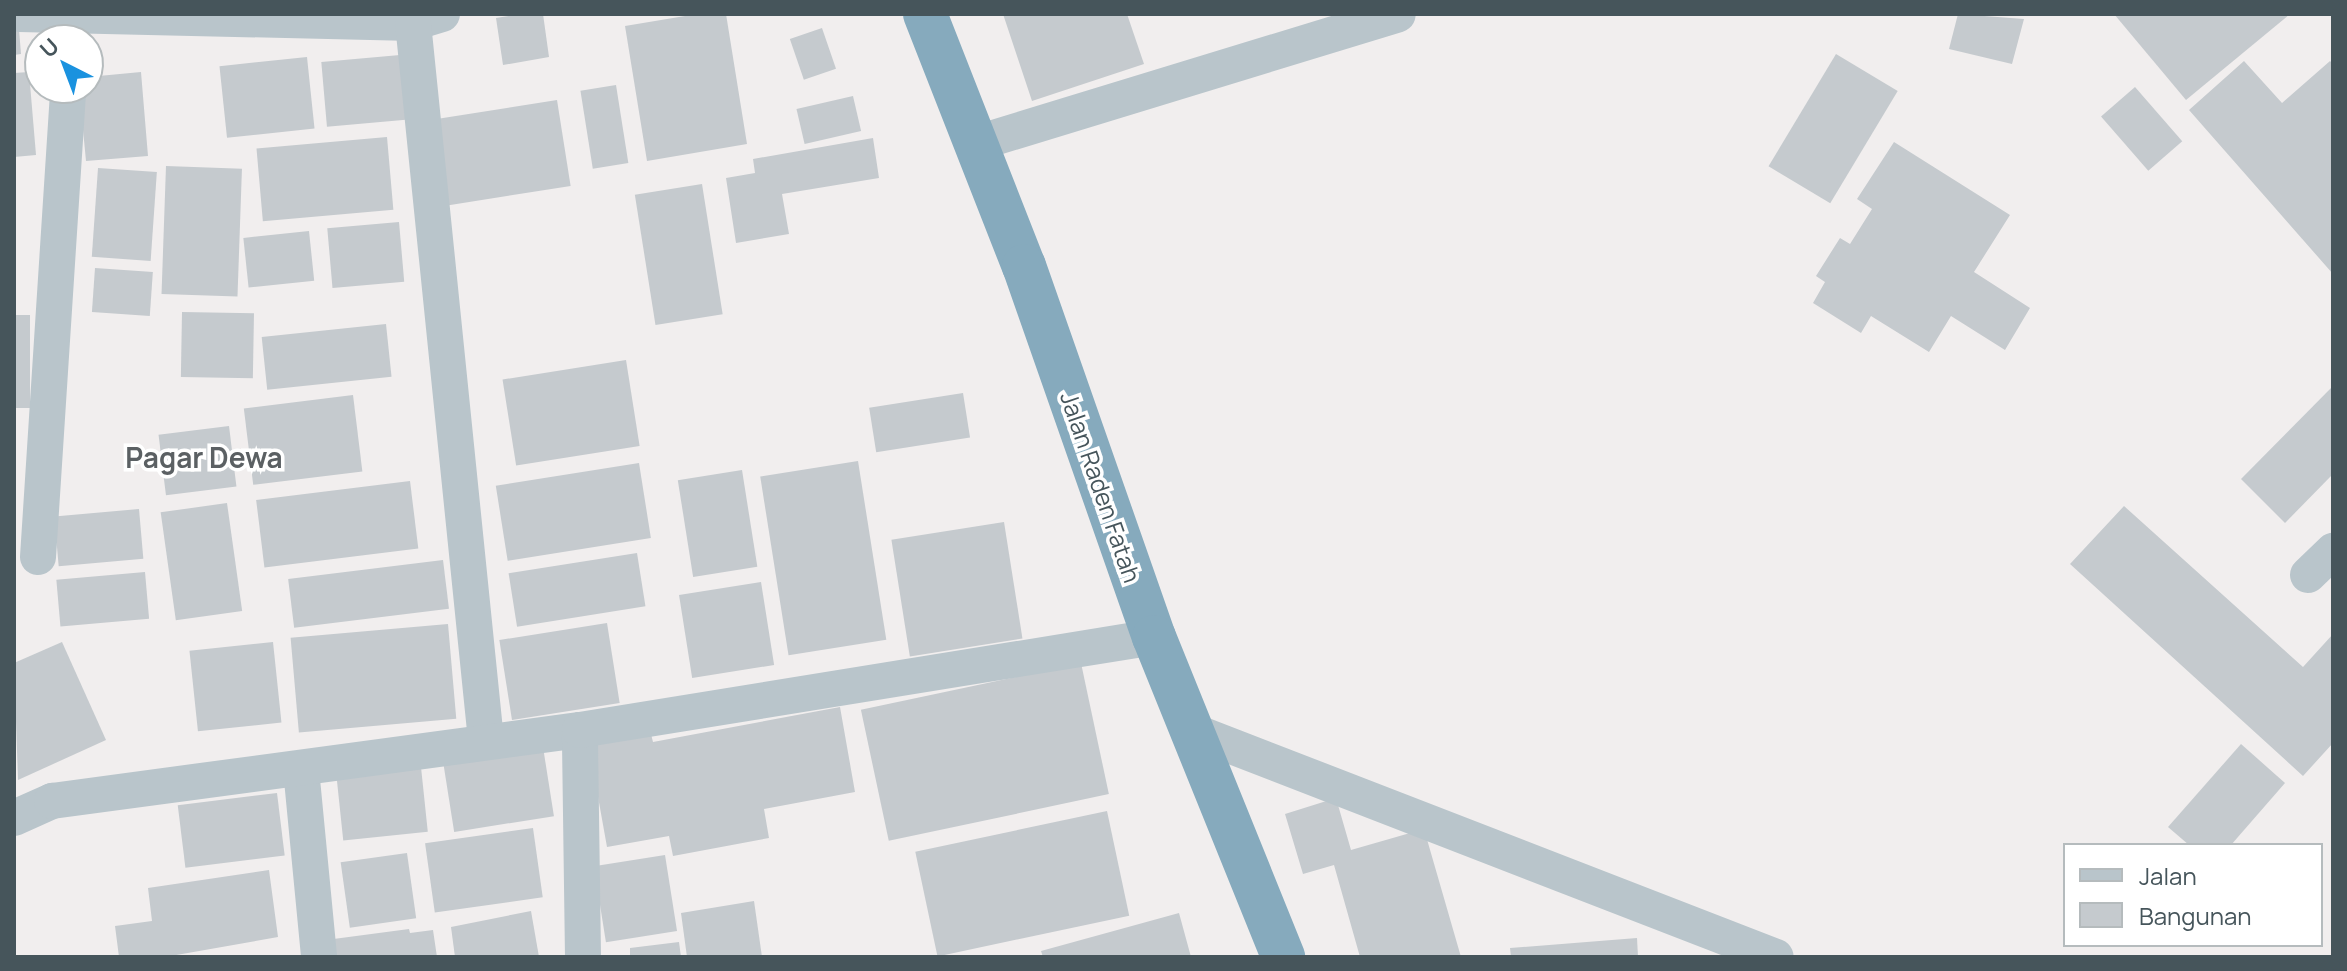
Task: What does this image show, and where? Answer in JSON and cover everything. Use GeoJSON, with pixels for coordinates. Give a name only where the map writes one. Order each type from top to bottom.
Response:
{"type":"FeatureCollection","features":[{"type":"Feature","properties":{"kind":"highway","name":"Jalan Raden Fatah"},"geometry":{"type":"LineString","coordinates":[[925,14],[1024,266],[1154,637],[1283,957]]}},
{"type":"Feature","properties":{"kind":"street"},"geometry":{"type":"LineString","coordinates":[[19,14],[427,18],[486,741]]}},
{"type":"Feature","properties":{"kind":"street"},"geometry":{"type":"LineString","coordinates":[[974,144],[1398,14]]}},
{"type":"Feature","properties":{"kind":"street"},"geometry":{"type":"LineString","coordinates":[[38,557],[67,104]]}},
{"type":"Feature","properties":{"kind":"street"},"geometry":{"type":"LineString","coordinates":[[14,818],[52,801],[580,730],[1154,637]]}},
{"type":"Feature","properties":{"kind":"street"},"geometry":{"type":"LineString","coordinates":[[580,730],[583,957]]}},
{"type":"Feature","properties":{"kind":"street"},"geometry":{"type":"LineString","coordinates":[[1190,730],[1776,957]]}},
{"type":"Feature","properties":{"kind":"street"},"geometry":{"type":"LineString","coordinates":[[301,769],[319,957]]}},
{"type":"Feature","properties":{"kind":"building"},"geometry":{"type":"Polygon","coordinates":[[[543,14],[549,57],[503,65],[496,18],[543,14]]]}},
{"type":"Feature","properties":{"kind":"building"},"geometry":{"type":"Polygon","coordinates":[[[697,14],[726,14],[747,144],[647,161],[625,26],[697,14]]]}},
{"type":"Feature","properties":{"kind":"building"},"geometry":{"type":"Polygon","coordinates":[[[1003,14],[1127,14],[1144,64],[1032,101],[1003,14]]]}},
{"type":"Feature","properties":{"kind":"building"},"geometry":{"type":"Polygon","coordinates":[[[1958,14],[2024,19],[2012,64],[1949,49],[1958,14]]]}},
{"type":"Feature","properties":{"kind":"building"},"geometry":{"type":"Polygon","coordinates":[[[2114,14],[2290,14],[2186,100],[2114,14]]]}},
{"type":"Feature","properties":{"kind":"building"},"geometry":{"type":"Polygon","coordinates":[[[18,17],[21,54],[14,55],[14,18],[18,17]]]}},
{"type":"Feature","properties":{"kind":"building"},"geometry":{"type":"Polygon","coordinates":[[[822,28],[836,69],[804,80],[790,39],[822,28]]]}},
{"type":"Feature","properties":{"kind":"building"},"geometry":{"type":"Polygon","coordinates":[[[1836,54],[1898,91],[1830,203],[1769,166],[1836,54]]]}},
{"type":"Feature","properties":{"kind":"building"},"geometry":{"type":"Polygon","coordinates":[[[400,55],[406,120],[327,127],[321,62],[400,55]]]}},
{"type":"Feature","properties":{"kind":"building"},"geometry":{"type":"Polygon","coordinates":[[[307,57],[315,129],[227,138],[219,66],[307,57]]]}},
{"type":"Feature","properties":{"kind":"building"},"geometry":{"type":"Polygon","coordinates":[[[2244,61],[2282,103],[2330,61],[2333,64],[2333,274],[2189,110],[2244,61]]]}},
{"type":"Feature","properties":{"kind":"building"},"geometry":{"type":"Polygon","coordinates":[[[24,72],[24,104],[32,104],[36,155],[14,157],[14,73],[24,72]]]}},
{"type":"Feature","properties":{"kind":"building"},"geometry":{"type":"Polygon","coordinates":[[[141,72],[148,156],[86,161],[81,104],[104,104],[104,75],[141,72]]]}},
{"type":"Feature","properties":{"kind":"building"},"geometry":{"type":"Polygon","coordinates":[[[616,85],[628,163],[593,169],[580,91],[616,85]]]}},
{"type":"Feature","properties":{"kind":"building"},"geometry":{"type":"Polygon","coordinates":[[[2135,87],[2182,141],[2148,171],[2101,117],[2135,87]]]}},
{"type":"Feature","properties":{"kind":"building"},"geometry":{"type":"Polygon","coordinates":[[[853,96],[861,131],[805,144],[796,109],[853,96]]]}},
{"type":"Feature","properties":{"kind":"building"},"geometry":{"type":"Polygon","coordinates":[[[557,100],[571,186],[447,205],[434,120],[557,100]]]}},
{"type":"Feature","properties":{"kind":"building"},"geometry":{"type":"Polygon","coordinates":[[[387,137],[393,210],[263,221],[256,148],[387,137]]]}},
{"type":"Feature","properties":{"kind":"building"},"geometry":{"type":"Polygon","coordinates":[[[873,138],[879,178],[782,194],[789,234],[736,243],[726,178],[755,173],[753,159],[873,138]]]}},
{"type":"Feature","properties":{"kind":"building"},"geometry":{"type":"Polygon","coordinates":[[[1894,142],[2010,215],[1974,272],[2030,308],[2005,350],[1951,316],[1929,352],[1871,316],[1861,333],[1813,303],[1825,282],[1816,276],[1840,238],[1850,244],[1872,209],[1857,199],[1894,142]]]}},
{"type":"Feature","properties":{"kind":"building"},"geometry":{"type":"Polygon","coordinates":[[[166,166],[242,169],[237,297],[162,294],[166,166]]]}},
{"type":"Feature","properties":{"kind":"building"},"geometry":{"type":"Polygon","coordinates":[[[98,168],[157,172],[151,261],[92,257],[98,168]]]}},
{"type":"Feature","properties":{"kind":"building"},"geometry":{"type":"Polygon","coordinates":[[[702,184],[723,314],[655,325],[635,195],[702,184]]]}},
{"type":"Feature","properties":{"kind":"building"},"geometry":{"type":"Polygon","coordinates":[[[399,222],[404,282],[333,288],[327,228],[399,222]]]}},
{"type":"Feature","properties":{"kind":"building"},"geometry":{"type":"Polygon","coordinates":[[[309,231],[314,281],[249,288],[243,238],[309,231]]]}},
{"type":"Feature","properties":{"kind":"building"},"geometry":{"type":"Polygon","coordinates":[[[95,268],[153,272],[150,316],[92,312],[95,268]]]}},
{"type":"Feature","properties":{"kind":"building"},"geometry":{"type":"Polygon","coordinates":[[[182,312],[254,313],[253,378],[181,377],[182,312]]]}},
{"type":"Feature","properties":{"kind":"building"},"geometry":{"type":"Polygon","coordinates":[[[14,315],[30,315],[30,408],[14,408],[14,315]]]}},
{"type":"Feature","properties":{"kind":"building"},"geometry":{"type":"Polygon","coordinates":[[[386,324],[392,377],[267,390],[262,337],[386,324]]]}},
{"type":"Feature","properties":{"kind":"building"},"geometry":{"type":"Polygon","coordinates":[[[626,360],[640,446],[516,465],[503,380],[626,360]]]}},
{"type":"Feature","properties":{"kind":"building"},"geometry":{"type":"Polygon","coordinates":[[[2333,386],[2333,474],[2285,523],[2241,479],[2333,386]]]}},
{"type":"Feature","properties":{"kind":"building"},"geometry":{"type":"Polygon","coordinates":[[[963,393],[970,437],[876,452],[869,408],[963,393]]]}},
{"type":"Feature","properties":{"kind":"building"},"geometry":{"type":"Polygon","coordinates":[[[353,395],[362,471],[253,485],[244,408],[353,395]]]}},
{"type":"Feature","properties":{"kind":"building"},"geometry":{"type":"Polygon","coordinates":[[[229,426],[236,487],[166,495],[159,435],[229,426]]]}},
{"type":"Feature","properties":{"kind":"building"},"geometry":{"type":"Polygon","coordinates":[[[858,461],[886,640],[789,655],[760,476],[858,461]]]}},
{"type":"Feature","properties":{"kind":"building"},"geometry":{"type":"Polygon","coordinates":[[[639,463],[651,538],[508,561],[496,486],[639,463]]]}},
{"type":"Feature","properties":{"kind":"building"},"geometry":{"type":"Polygon","coordinates":[[[742,470],[757,567],[693,577],[678,480],[742,470]]]}},
{"type":"Feature","properties":{"kind":"building"},"geometry":{"type":"Polygon","coordinates":[[[410,481],[418,548],[264,567],[256,500],[410,481]]]}},
{"type":"Feature","properties":{"kind":"building"},"geometry":{"type":"Polygon","coordinates":[[[227,503],[242,611],[176,620],[161,512],[227,503]]]}},
{"type":"Feature","properties":{"kind":"building"},"geometry":{"type":"Polygon","coordinates":[[[2124,506],[2303,667],[2333,634],[2333,743],[2303,776],[2070,564],[2124,506]]]}},
{"type":"Feature","properties":{"kind":"building"},"geometry":{"type":"Polygon","coordinates":[[[139,509],[143,559],[59,566],[54,516],[139,509]]]}},
{"type":"Feature","properties":{"kind":"building"},"geometry":{"type":"Polygon","coordinates":[[[1004,522],[1022,639],[910,656],[891,540],[1004,522]]]}},
{"type":"Feature","properties":{"kind":"building"},"geometry":{"type":"Polygon","coordinates":[[[637,553],[645,606],[517,627],[509,573],[637,553]]]}},
{"type":"Feature","properties":{"kind":"building"},"geometry":{"type":"Polygon","coordinates":[[[443,560],[449,609],[294,628],[288,579],[443,560]]]}},
{"type":"Feature","properties":{"kind":"building"},"geometry":{"type":"Polygon","coordinates":[[[145,572],[149,619],[60,627],[56,580],[145,572]]]}},
{"type":"Feature","properties":{"kind":"building"},"geometry":{"type":"Polygon","coordinates":[[[761,582],[774,665],[692,678],[679,595],[761,582]]]}},
{"type":"Feature","properties":{"kind":"building"},"geometry":{"type":"Polygon","coordinates":[[[607,623],[620,703],[512,720],[499,640],[607,623]]]}},
{"type":"Feature","properties":{"kind":"building"},"geometry":{"type":"Polygon","coordinates":[[[448,624],[456,719],[299,732],[291,638],[448,624]]]}},
{"type":"Feature","properties":{"kind":"building"},"geometry":{"type":"Polygon","coordinates":[[[62,642],[106,740],[18,780],[14,663],[62,642]]]}},
{"type":"Feature","properties":{"kind":"building"},"geometry":{"type":"Polygon","coordinates":[[[273,642],[281,723],[198,731],[189,651],[273,642]]]}},
{"type":"Feature","properties":{"kind":"building"},"geometry":{"type":"Polygon","coordinates":[[[1081,663],[1109,794],[889,841],[861,710],[1081,663]]]}},
{"type":"Feature","properties":{"kind":"building"},"geometry":{"type":"Polygon","coordinates":[[[840,707],[855,792],[764,809],[769,838],[673,856],[669,836],[607,847],[588,741],[650,730],[653,742],[840,707]]]}},
{"type":"Feature","properties":{"kind":"building"},"geometry":{"type":"Polygon","coordinates":[[[2241,744],[2285,783],[2233,843],[2187,843],[2168,827],[2241,744]]]}},
{"type":"Feature","properties":{"kind":"building"},"geometry":{"type":"Polygon","coordinates":[[[543,747],[554,816],[454,832],[443,763],[543,747]]]}},
{"type":"Feature","properties":{"kind":"building"},"geometry":{"type":"Polygon","coordinates":[[[421,767],[428,832],[343,841],[336,776],[421,767]]]}},
{"type":"Feature","properties":{"kind":"building"},"geometry":{"type":"Polygon","coordinates":[[[277,793],[285,856],[185,868],[178,805],[277,793]]]}},
{"type":"Feature","properties":{"kind":"building"},"geometry":{"type":"Polygon","coordinates":[[[1336,798],[1351,850],[1424,829],[1461,957],[1360,957],[1334,865],[1303,874],[1285,814],[1336,798]]]}},
{"type":"Feature","properties":{"kind":"building"},"geometry":{"type":"Polygon","coordinates":[[[1107,811],[1129,916],[938,956],[915,852],[1107,811]]]}},
{"type":"Feature","properties":{"kind":"building"},"geometry":{"type":"Polygon","coordinates":[[[533,828],[543,897],[435,912],[425,843],[533,828]]]}},
{"type":"Feature","properties":{"kind":"building"},"geometry":{"type":"Polygon","coordinates":[[[407,853],[416,918],[350,928],[341,862],[407,853]]]}},
{"type":"Feature","properties":{"kind":"building"},"geometry":{"type":"Polygon","coordinates":[[[665,855],[677,931],[606,942],[594,866],[665,855]]]}},
{"type":"Feature","properties":{"kind":"building"},"geometry":{"type":"Polygon","coordinates":[[[269,870],[278,937],[165,957],[119,957],[115,926],[152,921],[148,888],[269,870]]]}},
{"type":"Feature","properties":{"kind":"building"},"geometry":{"type":"Polygon","coordinates":[[[754,901],[762,957],[687,957],[681,913],[754,901]]]}},
{"type":"Feature","properties":{"kind":"building"},"geometry":{"type":"Polygon","coordinates":[[[531,911],[539,957],[455,957],[451,927],[531,911]]]}},
{"type":"Feature","properties":{"kind":"building"},"geometry":{"type":"Polygon","coordinates":[[[1179,913],[1191,957],[1043,957],[1041,951],[1179,913]]]}},
{"type":"Feature","properties":{"kind":"building"},"geometry":{"type":"Polygon","coordinates":[[[409,929],[410,933],[433,930],[437,957],[328,957],[326,940],[409,929]]]}},
{"type":"Feature","properties":{"kind":"building"},"geometry":{"type":"Polygon","coordinates":[[[1637,938],[1638,957],[1511,957],[1510,948],[1637,938]]]}},
{"type":"Feature","properties":{"kind":"building"},"geometry":{"type":"Polygon","coordinates":[[[679,942],[681,957],[630,957],[630,948],[679,942]]]}},
{"type":"Feature","properties":{"kind":"district","name":"Pagar Dewa"},"geometry":{"type":"Point","coordinates":[204,457]}}]}
